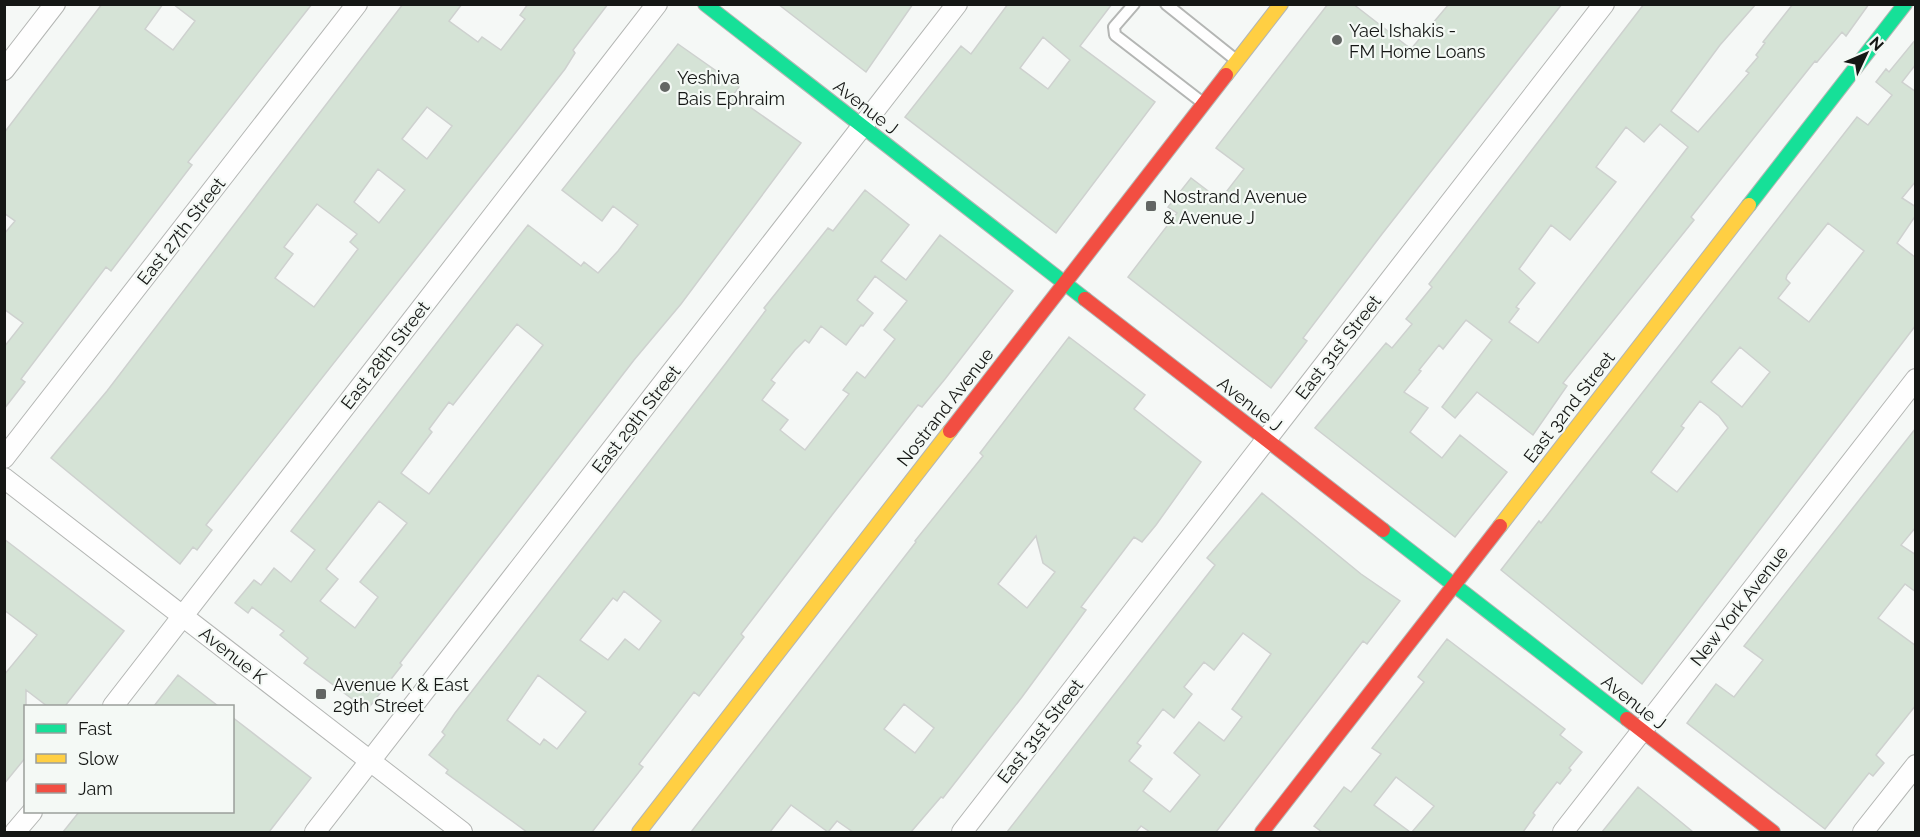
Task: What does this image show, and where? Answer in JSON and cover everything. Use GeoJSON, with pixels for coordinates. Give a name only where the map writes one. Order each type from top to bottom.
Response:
{"type":"FeatureCollection","features":[{"type":"Feature","properties":{"kind":"street"},"geometry":{"type":"LineString","coordinates":[[4,70],[55,4]]}},
{"type":"Feature","properties":{"kind":"street","name":"East 27th Street"},"geometry":{"type":"LineString","coordinates":[[4,458],[357,4]]}},
{"type":"Feature","properties":{"kind":"street","name":"East 28th Street"},"geometry":{"type":"LineString","coordinates":[[114,705],[657,4]]}},
{"type":"Feature","properties":{"kind":"street","name":"Avenue J"},"geometry":{"type":"LineString","coordinates":[[705,4],[1773,832]]}},
{"type":"Feature","properties":{"kind":"street","name":"East 29th Street"},"geometry":{"type":"LineString","coordinates":[[315,832],[957,4]]}},
{"type":"Feature","properties":{"kind":"street","name":"Nostrand Avenue"},"geometry":{"type":"LineString","coordinates":[[639,832],[1281,4]]}},
{"type":"Feature","properties":{"kind":"street","name":"East 31st Street"},"geometry":{"type":"LineString","coordinates":[[962,832],[1604,4]]}},
{"type":"Feature","properties":{"kind":"street","name":"East 32nd Street"},"geometry":{"type":"LineString","coordinates":[[1262,832],[1905,4]]}},
{"type":"Feature","properties":{"kind":"street","name":"New York Avenue"},"geometry":{"type":"LineString","coordinates":[[1563,832],[1916,379]]}},
{"type":"Feature","properties":{"kind":"street","name":"Avenue K"},"geometry":{"type":"LineString","coordinates":[[4,478],[462,832]]}},
{"type":"Feature","properties":{"kind":"street"},"geometry":{"type":"LineString","coordinates":[[1863,832],[1916,765]]}},
{"type":"Feature","properties":{"kind":"street"},"geometry":{"type":"LineString","coordinates":[[15,832],[31,813]]}},
{"type":"Feature","properties":{"kind":"lane"},"geometry":{"type":"LineString","coordinates":[[1134,4],[1114,27],[1115,35],[1203,104]]}},
{"type":"Feature","properties":{"kind":"lane"},"geometry":{"type":"LineString","coordinates":[[1166,4],[1237,61]]}},
{"type":"Feature","properties":{"kind":"building"},"geometry":{"type":"Polygon","coordinates":[[[102,4],[163,4],[145,29],[173,50],[195,21],[173,4],[312,4],[188,162],[192,165],[111,271],[106,267],[21,379],[25,382],[4,409],[4,347],[23,323],[4,309],[4,234],[15,221],[4,213],[4,133],[102,4]]]}},
{"type":"Feature","properties":{"kind":"building"},"geometry":{"type":"Polygon","coordinates":[[[403,4],[462,4],[449,21],[478,42],[482,37],[501,50],[525,19],[520,15],[528,4],[608,4],[573,50],[575,53],[565,69],[206,525],[212,530],[197,550],[193,547],[180,564],[51,458],[107,391],[403,4]],[[427,107],[402,139],[427,159],[452,126],[427,107]],[[378,169],[354,202],[379,223],[405,190],[378,169]],[[317,204],[284,247],[293,254],[275,278],[314,307],[358,249],[350,242],[357,234],[317,204]]]}},
{"type":"Feature","properties":{"kind":"building"},"geometry":{"type":"Polygon","coordinates":[[[778,4],[913,4],[866,72],[778,4]]]}},
{"type":"Feature","properties":{"kind":"building"},"geometry":{"type":"Polygon","coordinates":[[[1008,4],[1112,4],[1080,46],[1155,102],[1056,233],[905,117],[961,46],[971,54],[1008,4]],[[1043,37],[1020,68],[1048,89],[1070,60],[1043,37]]]}},
{"type":"Feature","properties":{"kind":"building"},"geometry":{"type":"Polygon","coordinates":[[[1328,4],[1353,4],[1411,49],[1449,4],[1562,4],[1303,338],[1307,341],[1271,388],[1128,277],[1177,213],[1168,207],[1191,178],[1220,200],[1244,169],[1216,148],[1328,4]]]}},
{"type":"Feature","properties":{"kind":"building"},"geometry":{"type":"Polygon","coordinates":[[[1644,4],[1756,4],[1720,45],[1671,111],[1698,132],[1749,73],[1746,71],[1758,57],[1756,55],[1765,43],[1763,42],[1793,4],[1869,4],[1846,36],[1842,32],[1817,62],[1815,61],[1691,217],[1694,220],[1563,383],[1567,386],[1533,435],[1477,392],[1455,418],[1442,407],[1492,340],[1466,320],[1443,349],[1439,345],[1419,370],[1421,371],[1404,392],[1428,408],[1410,432],[1442,458],[1460,435],[1507,472],[1455,537],[1315,428],[1386,343],[1392,348],[1412,324],[1406,319],[1432,287],[1429,284],[1644,4]],[[1660,124],[1644,142],[1626,127],[1596,167],[1616,182],[1570,240],[1551,225],[1519,269],[1535,283],[1516,307],[1519,309],[1509,322],[1538,343],[1688,147],[1660,124]]]}},
{"type":"Feature","properties":{"kind":"building"},"geometry":{"type":"Polygon","coordinates":[[[1916,39],[1916,64],[1902,82],[1916,92],[1916,181],[1902,198],[1916,207],[1916,215],[1897,243],[1916,258],[1916,325],[1642,684],[1501,570],[1539,521],[1541,523],[1857,117],[1868,125],[1892,95],[1876,82],[1886,69],[1889,72],[1916,39]],[[1828,223],[1787,275],[1786,279],[1790,283],[1778,298],[1809,322],[1864,251],[1828,223]],[[1740,347],[1711,382],[1742,407],[1770,372],[1740,347]],[[1700,401],[1681,426],[1684,428],[1651,472],[1677,492],[1728,428],[1719,416],[1700,401]]]}},
{"type":"Feature","properties":{"kind":"building"},"geometry":{"type":"Polygon","coordinates":[[[678,44],[739,87],[733,95],[801,143],[681,304],[634,360],[400,663],[402,665],[367,710],[304,663],[308,658],[280,635],[284,631],[252,607],[248,613],[235,603],[254,580],[261,585],[274,568],[291,582],[315,550],[291,531],[528,225],[581,266],[584,262],[598,273],[638,225],[613,206],[602,221],[562,190],[678,44]],[[517,324],[453,405],[449,402],[429,429],[432,432],[401,473],[429,494],[543,345],[517,324]],[[379,501],[326,569],[338,579],[320,601],[355,628],[378,597],[360,582],[407,523],[379,501]]]}},
{"type":"Feature","properties":{"kind":"building"},"geometry":{"type":"Polygon","coordinates":[[[865,190],[909,225],[881,261],[906,280],[940,235],[1013,291],[945,379],[922,407],[918,405],[832,515],[741,634],[744,637],[699,696],[694,692],[639,764],[643,767],[592,832],[527,832],[446,773],[448,770],[429,755],[445,735],[442,732],[455,713],[726,363],[766,310],[764,308],[828,228],[833,231],[865,190]],[[875,276],[857,300],[873,313],[846,345],[821,326],[809,343],[805,340],[795,350],[771,380],[775,383],[762,400],[788,420],[780,430],[805,450],[849,394],[843,390],[857,372],[865,378],[895,339],[884,330],[907,301],[875,276]],[[624,591],[617,601],[613,598],[580,640],[608,660],[625,639],[639,650],[661,621],[624,591]],[[538,675],[507,720],[540,745],[544,739],[557,749],[586,712],[538,675]]]}},
{"type":"Feature","properties":{"kind":"building"},"geometry":{"type":"Polygon","coordinates":[[[1069,337],[1145,395],[1134,409],[1201,462],[1142,542],[1134,537],[1081,607],[1086,610],[1022,697],[943,798],[941,797],[911,832],[853,832],[837,821],[828,832],[791,805],[770,832],[691,832],[983,456],[980,453],[1069,337]],[[1036,536],[998,584],[1027,608],[1055,572],[1043,563],[1036,536]],[[904,704],[884,729],[915,753],[934,728],[904,704]]]}},
{"type":"Feature","properties":{"kind":"building"},"geometry":{"type":"Polygon","coordinates":[[[1916,428],[1916,527],[1901,545],[1916,555],[1916,592],[1905,584],[1878,618],[1916,646],[1916,705],[1876,755],[1884,763],[1873,776],[1869,773],[1825,829],[1687,723],[1716,684],[1734,697],[1763,660],[1744,646],[1916,428]]]}},
{"type":"Feature","properties":{"kind":"building"},"geometry":{"type":"Polygon","coordinates":[[[1262,493],[1361,574],[1400,601],[1367,644],[1363,641],[1216,832],[1150,832],[1141,826],[1136,832],[1007,832],[1215,565],[1207,558],[1262,493]],[[1243,633],[1214,670],[1204,662],[1184,687],[1192,694],[1174,718],[1163,709],[1137,743],[1141,746],[1129,761],[1152,779],[1143,791],[1170,812],[1200,775],[1174,753],[1199,722],[1224,741],[1242,717],[1232,709],[1271,654],[1243,633]]]}},
{"type":"Feature","properties":{"kind":"building"},"geometry":{"type":"Polygon","coordinates":[[[4,539],[124,631],[66,705],[46,705],[26,690],[24,759],[4,784],[4,675],[37,635],[4,610],[4,539]]]}},
{"type":"Feature","properties":{"kind":"building"},"geometry":{"type":"Polygon","coordinates":[[[1447,639],[1565,729],[1560,735],[1582,752],[1569,768],[1571,770],[1560,784],[1557,782],[1533,813],[1535,815],[1523,832],[1412,832],[1434,806],[1396,777],[1374,805],[1410,832],[1322,832],[1314,826],[1344,787],[1351,792],[1381,754],[1372,748],[1424,682],[1418,677],[1447,639]]]}},
{"type":"Feature","properties":{"kind":"building"},"geometry":{"type":"Polygon","coordinates":[[[178,675],[217,705],[155,705],[178,675]]]}},
{"type":"Feature","properties":{"kind":"building"},"geometry":{"type":"Polygon","coordinates":[[[234,719],[311,778],[269,832],[63,832],[78,813],[234,813],[234,719]]]}},
{"type":"Feature","properties":{"kind":"building"},"geometry":{"type":"Polygon","coordinates":[[[1638,787],[1664,808],[1693,832],[1602,832],[1638,787]]]}},
{"type":"Feature","properties":{"kind":"traffic: fast"},"geometry":{"type":"LineString","coordinates":[[705,4],[1085,299]]}},
{"type":"Feature","properties":{"kind":"traffic: fast"},"geometry":{"type":"LineString","coordinates":[[1749,205],[1905,4]]}},
{"type":"Feature","properties":{"kind":"traffic: fast"},"geometry":{"type":"LineString","coordinates":[[1383,530],[1627,719]]}},
{"type":"Feature","properties":{"kind":"traffic: slow"},"geometry":{"type":"LineString","coordinates":[[1226,75],[1281,4]]}},
{"type":"Feature","properties":{"kind":"traffic: slow"},"geometry":{"type":"LineString","coordinates":[[1500,526],[1749,205]]}},
{"type":"Feature","properties":{"kind":"traffic: slow"},"geometry":{"type":"LineString","coordinates":[[639,832],[950,431]]}},
{"type":"Feature","properties":{"kind":"traffic: jam"},"geometry":{"type":"LineString","coordinates":[[950,431],[1226,75]]}},
{"type":"Feature","properties":{"kind":"traffic: jam"},"geometry":{"type":"LineString","coordinates":[[1085,299],[1383,530]]}},
{"type":"Feature","properties":{"kind":"traffic: jam"},"geometry":{"type":"LineString","coordinates":[[1262,832],[1500,526]]}},
{"type":"Feature","properties":{"kind":"traffic: jam"},"geometry":{"type":"LineString","coordinates":[[1627,719],[1773,832]]}},
{"type":"Feature","properties":{"kind":"place","name":"Yael Ishakis - FM Home Loans"},"geometry":{"type":"Point","coordinates":[1337,40]}},
{"type":"Feature","properties":{"kind":"place","name":"Yeshiva Bais Ephraim"},"geometry":{"type":"Point","coordinates":[665,87]}},
{"type":"Feature","properties":{"kind":"place","name":"Nostrand Avenue & Avenue J"},"geometry":{"type":"Point","coordinates":[1151,206]}},
{"type":"Feature","properties":{"kind":"place","name":"Avenue K & East 29th Street"},"geometry":{"type":"Point","coordinates":[321,694]}}]}
